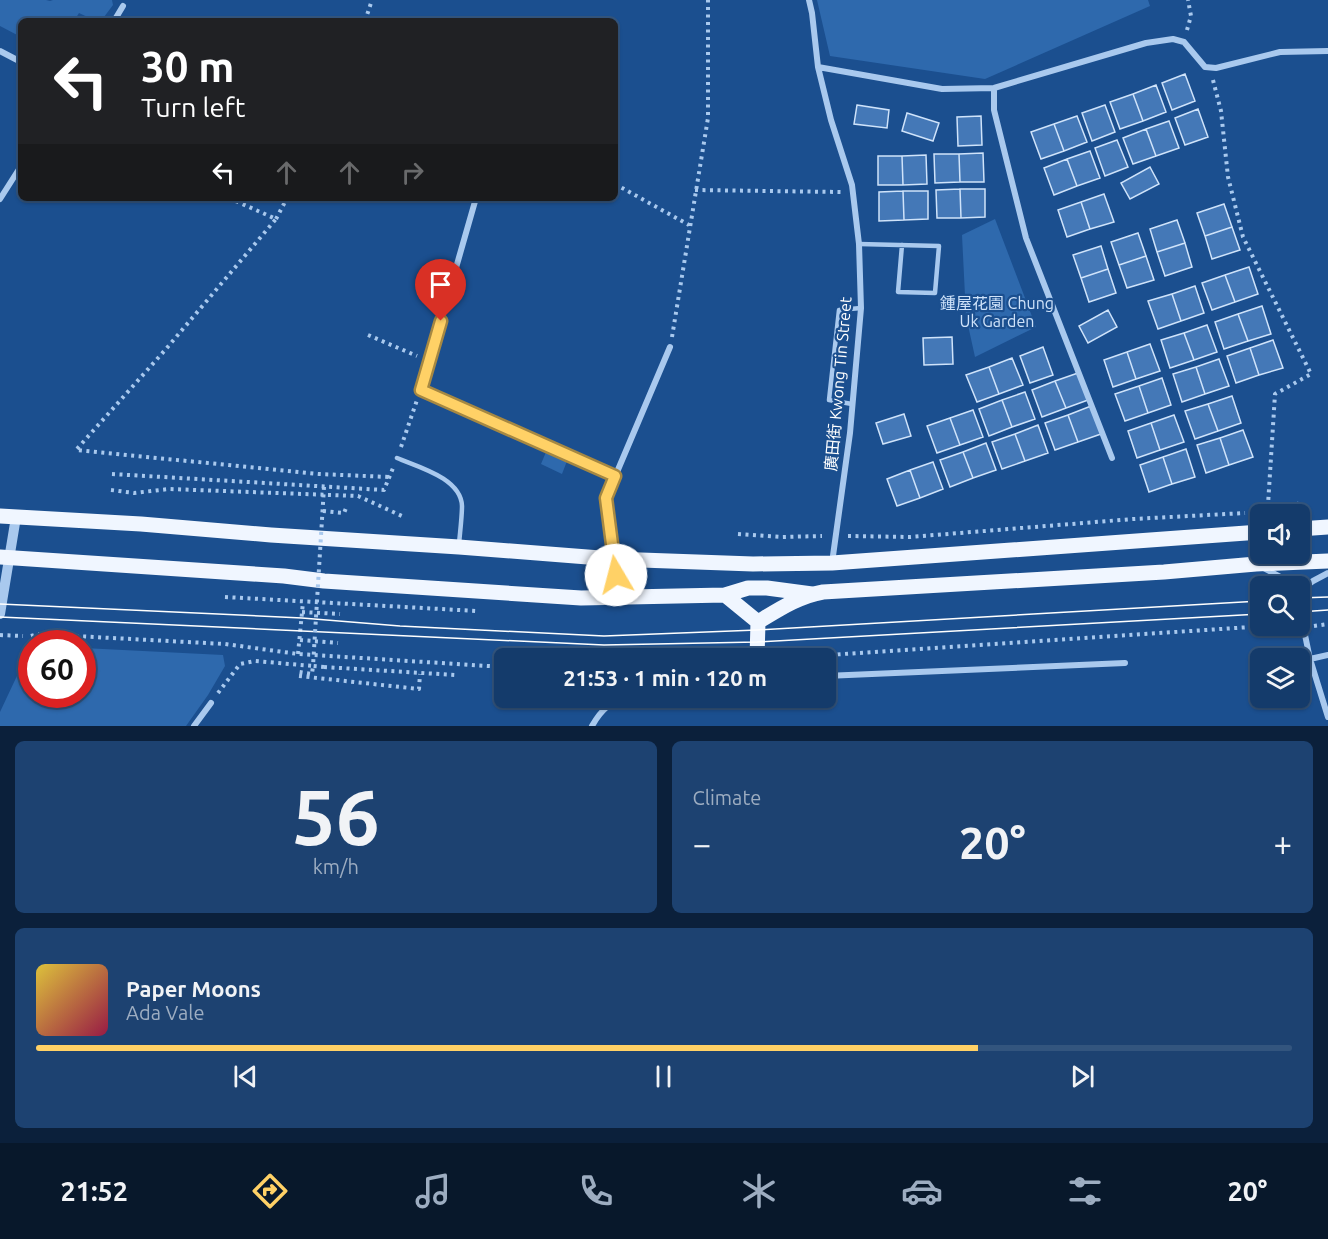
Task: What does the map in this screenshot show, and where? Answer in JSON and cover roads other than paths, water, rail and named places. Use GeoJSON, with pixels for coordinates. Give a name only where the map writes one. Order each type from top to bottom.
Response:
{"type":"FeatureCollection","features":[{"type":"Feature","properties":{"kind":"main road"},"geometry":{"type":"LineString","coordinates":[[8,517],[141,524],[613,559],[753,564],[832,564],[1250,533]]}},
{"type":"Feature","properties":{"kind":"main road"},"geometry":{"type":"LineString","coordinates":[[1310,528],[1328,527]]}},
{"type":"Feature","properties":{"kind":"main road"},"geometry":{"type":"LineString","coordinates":[[4,557],[581,598],[725,595],[748,588],[812,594]]}},
{"type":"Feature","properties":{"kind":"main road"},"geometry":{"type":"LineString","coordinates":[[613,559],[620,596]]}},
{"type":"Feature","properties":{"kind":"main road"},"geometry":{"type":"LineString","coordinates":[[1310,562],[1328,561]]}},
{"type":"Feature","properties":{"kind":"main road"},"geometry":{"type":"LineString","coordinates":[[758,622],[773,612],[812,594],[823,592],[1256,564]]}},
{"type":"Feature","properties":{"kind":"main road"},"geometry":{"type":"LineString","coordinates":[[725,595],[758,622]]}},
{"type":"Feature","properties":{"kind":"main road"},"geometry":{"type":"LineString","coordinates":[[757,648],[758,622]]}},
{"type":"Feature","properties":{"kind":"street","name":"廣田街 Kwong Tin Street"},"geometry":{"type":"LineString","coordinates":[[808,0],[812,13],[818,67],[831,120],[852,184],[859,244],[861,308],[852,404],[832,564]]}},
{"type":"Feature","properties":{"kind":"street"},"geometry":{"type":"LineString","coordinates":[[115,18],[122,3]]}},
{"type":"Feature","properties":{"kind":"street"},"geometry":{"type":"LineString","coordinates":[[818,67],[942,89],[994,88],[1146,43],[1173,39],[1184,42],[1205,67],[1210,68],[1280,52],[1328,51]]}},
{"type":"Feature","properties":{"kind":"street"},"geometry":{"type":"LineString","coordinates":[[0,51],[18,60]]}},
{"type":"Feature","properties":{"kind":"street"},"geometry":{"type":"LineString","coordinates":[[994,88],[994,110],[1026,238],[1112,458]]}},
{"type":"Feature","properties":{"kind":"street"},"geometry":{"type":"LineString","coordinates":[[1,197],[18,171]]}},
{"type":"Feature","properties":{"kind":"street"},"geometry":{"type":"LineString","coordinates":[[475,201],[421,390],[615,476]]}},
{"type":"Feature","properties":{"kind":"street"},"geometry":{"type":"LineString","coordinates":[[613,559],[606,498],[670,347]]}},
{"type":"Feature","properties":{"kind":"street"},"geometry":{"type":"LineString","coordinates":[[0,614],[8,517]]}},
{"type":"Feature","properties":{"kind":"street"},"geometry":{"type":"LineString","coordinates":[[1256,564],[1278,576]]}},
{"type":"Feature","properties":{"kind":"street"},"geometry":{"type":"LineString","coordinates":[[1310,583],[1328,573]]}},
{"type":"Feature","properties":{"kind":"street"},"geometry":{"type":"LineString","coordinates":[[1328,656],[1310,659],[1328,717]]}},
{"type":"Feature","properties":{"kind":"street"},"geometry":{"type":"LineString","coordinates":[[836,676],[1125,663]]}},
{"type":"Feature","properties":{"kind":"street"},"geometry":{"type":"LineString","coordinates":[[194,726],[211,703]]}},
{"type":"Feature","properties":{"kind":"street"},"geometry":{"type":"LineString","coordinates":[[592,726],[600,713],[606,708]]}},
{"type":"Feature","properties":{"kind":"lane"},"geometry":{"type":"LineString","coordinates":[[859,244],[902,245],[939,246],[935,293],[898,292],[902,245]]}},
{"type":"Feature","properties":{"kind":"lane"},"geometry":{"type":"LineString","coordinates":[[852,404],[829,400],[839,310],[861,308]]}},
{"type":"Feature","properties":{"kind":"lane"},"geometry":{"type":"LineString","coordinates":[[397,458],[440,476],[460,495],[462,506],[459,547]]}},
{"type":"Feature","properties":{"kind":"tram line"},"geometry":{"type":"LineString","coordinates":[[1310,598],[1328,597]]}},
{"type":"Feature","properties":{"kind":"tram line"},"geometry":{"type":"LineString","coordinates":[[0,604],[302,618],[400,626],[604,636],[757,630],[1250,602]]}},
{"type":"Feature","properties":{"kind":"tram line"},"geometry":{"type":"LineString","coordinates":[[1310,611],[1328,610]]}},
{"type":"Feature","properties":{"kind":"tram line"},"geometry":{"type":"LineString","coordinates":[[0,617],[604,645],[757,642],[1250,615]]}},
{"type":"Feature","properties":{"kind":"park label","name":"鍾屋花園 Chung Uk Garden"},"geometry":{"type":"Point","coordinates":[997,312]}}]}
